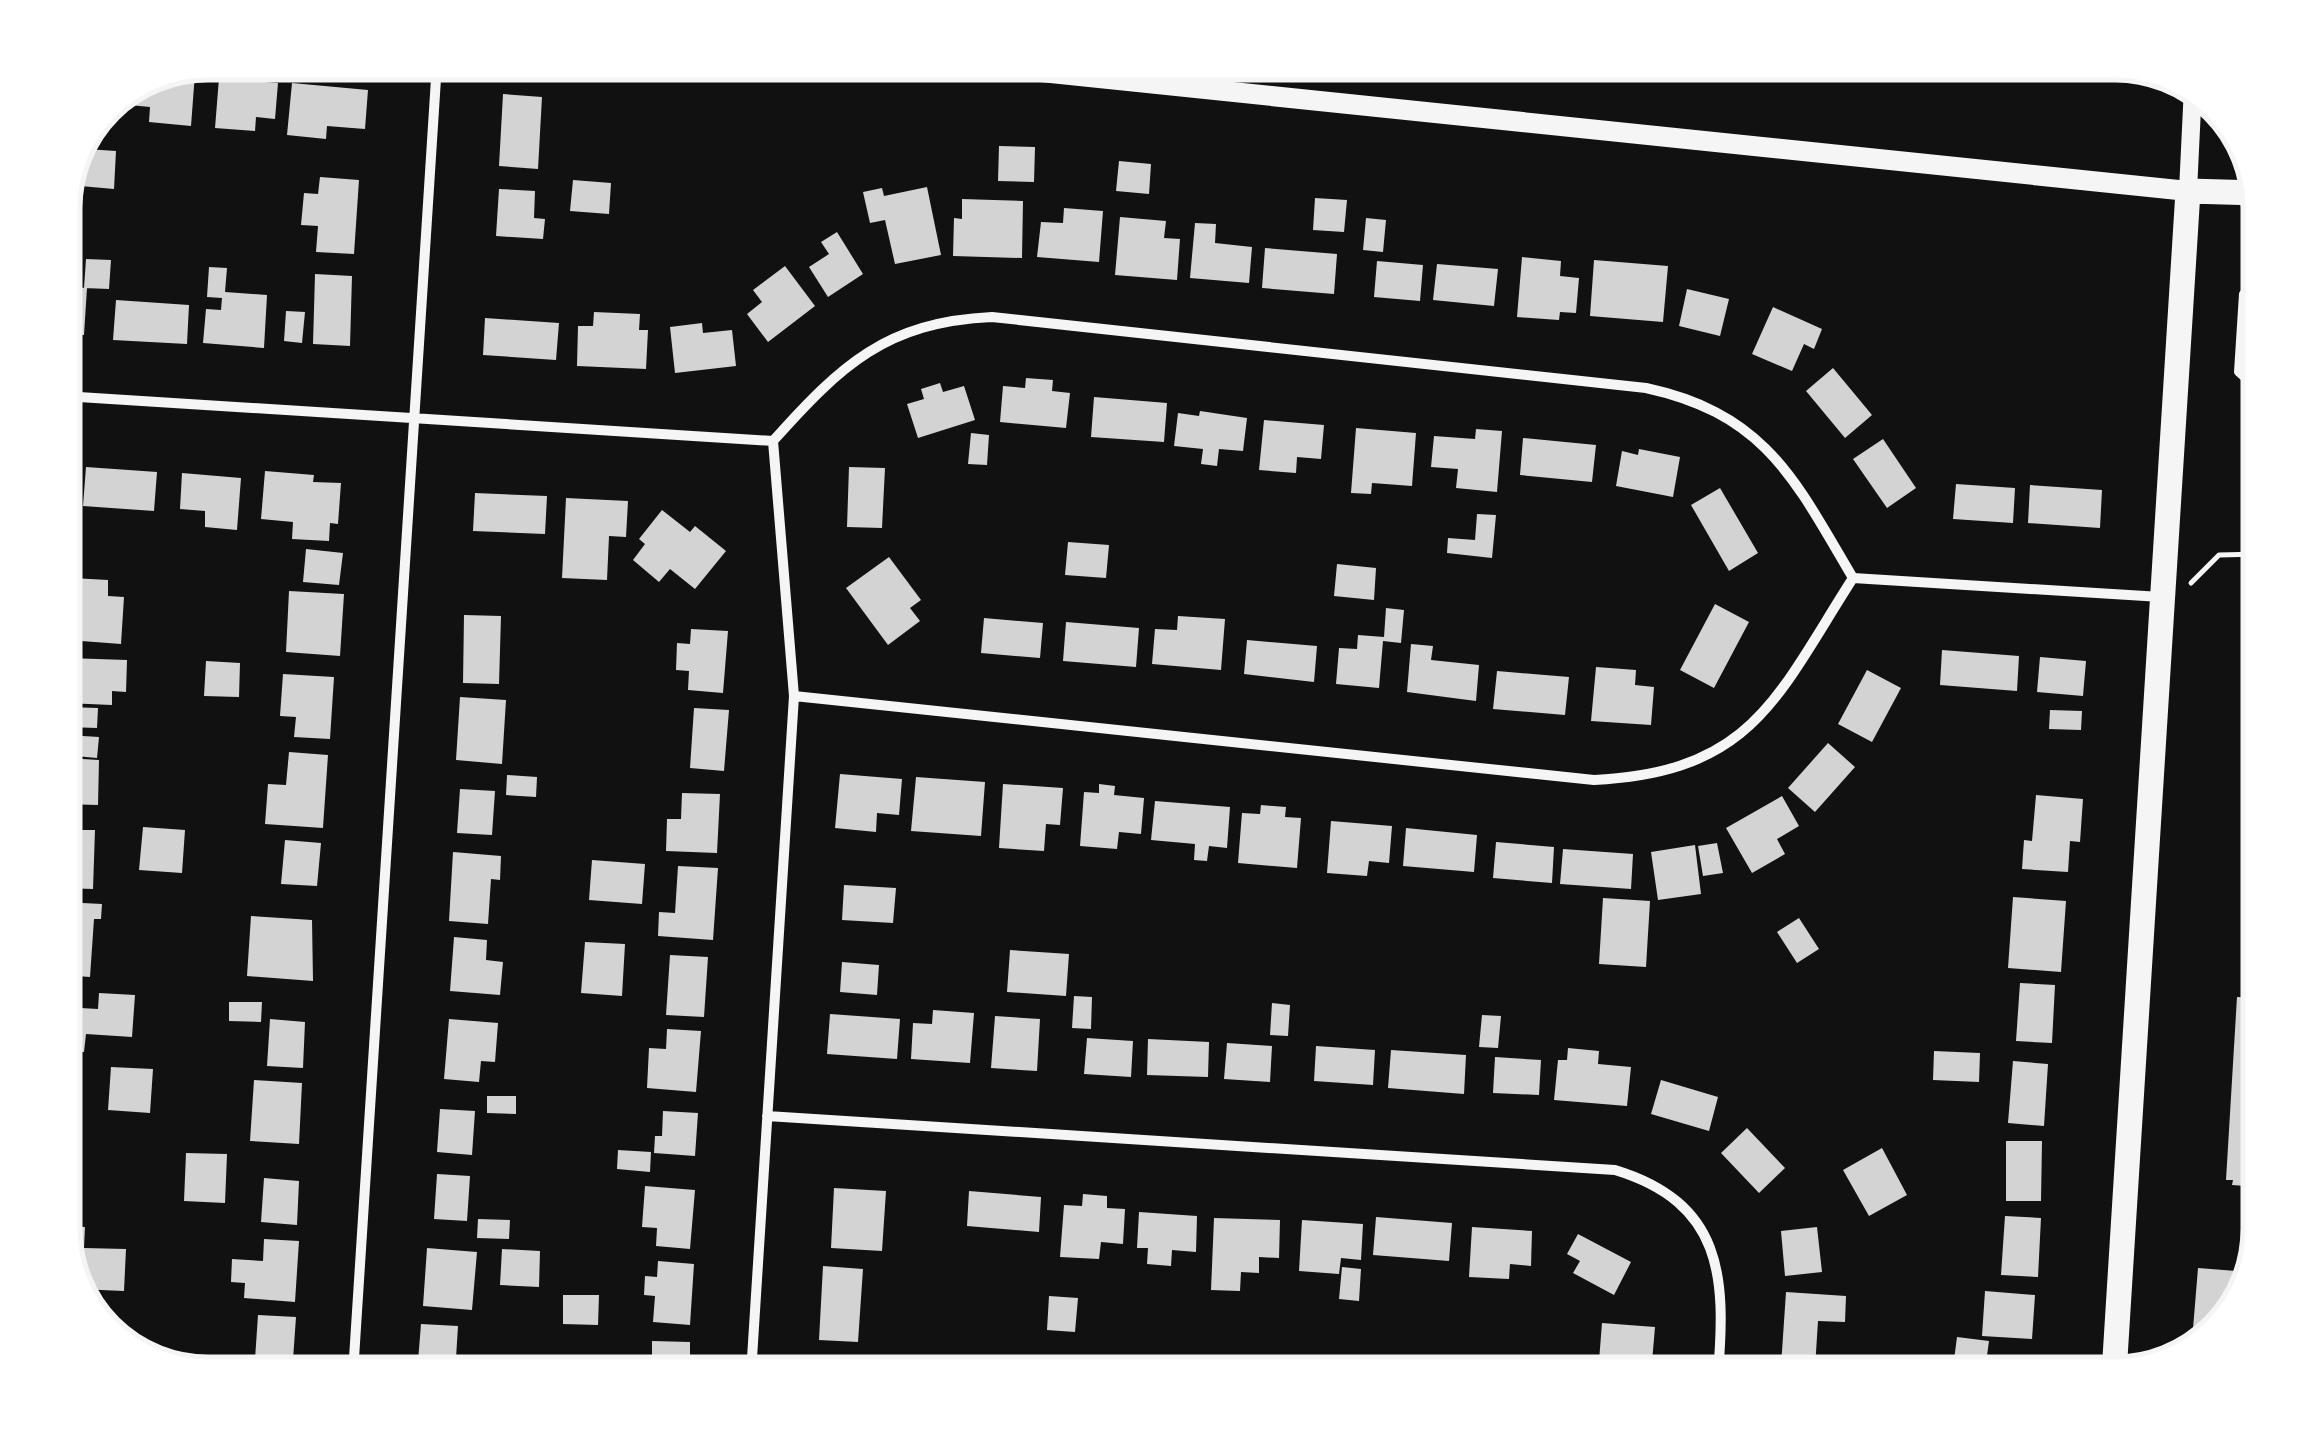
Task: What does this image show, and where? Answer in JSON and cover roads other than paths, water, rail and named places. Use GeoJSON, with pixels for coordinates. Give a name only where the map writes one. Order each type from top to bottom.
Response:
{"type":"FeatureCollection","features":[{"type":"Feature","properties":{"kind":"main road"},"geometry":{"type":"LineString","coordinates":[[1118,80],[2188,191],[2242,193]]}},
{"type":"Feature","properties":{"kind":"main road"},"geometry":{"type":"LineString","coordinates":[[2115,1357],[2188,191]]}},
{"type":"Feature","properties":{"kind":"street"},"geometry":{"type":"LineString","coordinates":[[354,1357],[435,80]]}},
{"type":"Feature","properties":{"kind":"street"},"geometry":{"type":"LineString","coordinates":[[2188,191],[2193,106]]}},
{"type":"Feature","properties":{"kind":"street"},"geometry":{"type":"LineString","coordinates":[[80,397],[773,441],[866,352],[899,333],[942,320],[992,317],[1646,388],[1693,398],[1753,434],[1810,504],[1853,578]]}},
{"type":"Feature","properties":{"kind":"street"},"geometry":{"type":"LineString","coordinates":[[751,1357],[794,696],[773,441]]}},
{"type":"Feature","properties":{"kind":"street"},"geometry":{"type":"LineString","coordinates":[[1853,578],[2162,597]]}},
{"type":"Feature","properties":{"kind":"street"},"geometry":{"type":"LineString","coordinates":[[794,696],[1594,780],[1647,777],[1722,746],[1767,714],[1853,578]]}},
{"type":"Feature","properties":{"kind":"street"},"geometry":{"type":"LineString","coordinates":[[767,1116],[1615,1170],[1646,1180],[1676,1200],[1702,1232],[1717,1262],[1724,1304],[1719,1357]]}},
{"type":"Feature","properties":{"kind":"lane"},"geometry":{"type":"LineString","coordinates":[[1192,88],[1193,80]]}},
{"type":"Feature","properties":{"kind":"lane"},"geometry":{"type":"LineString","coordinates":[[2243,294],[2238,372],[2243,377]]}}]}
